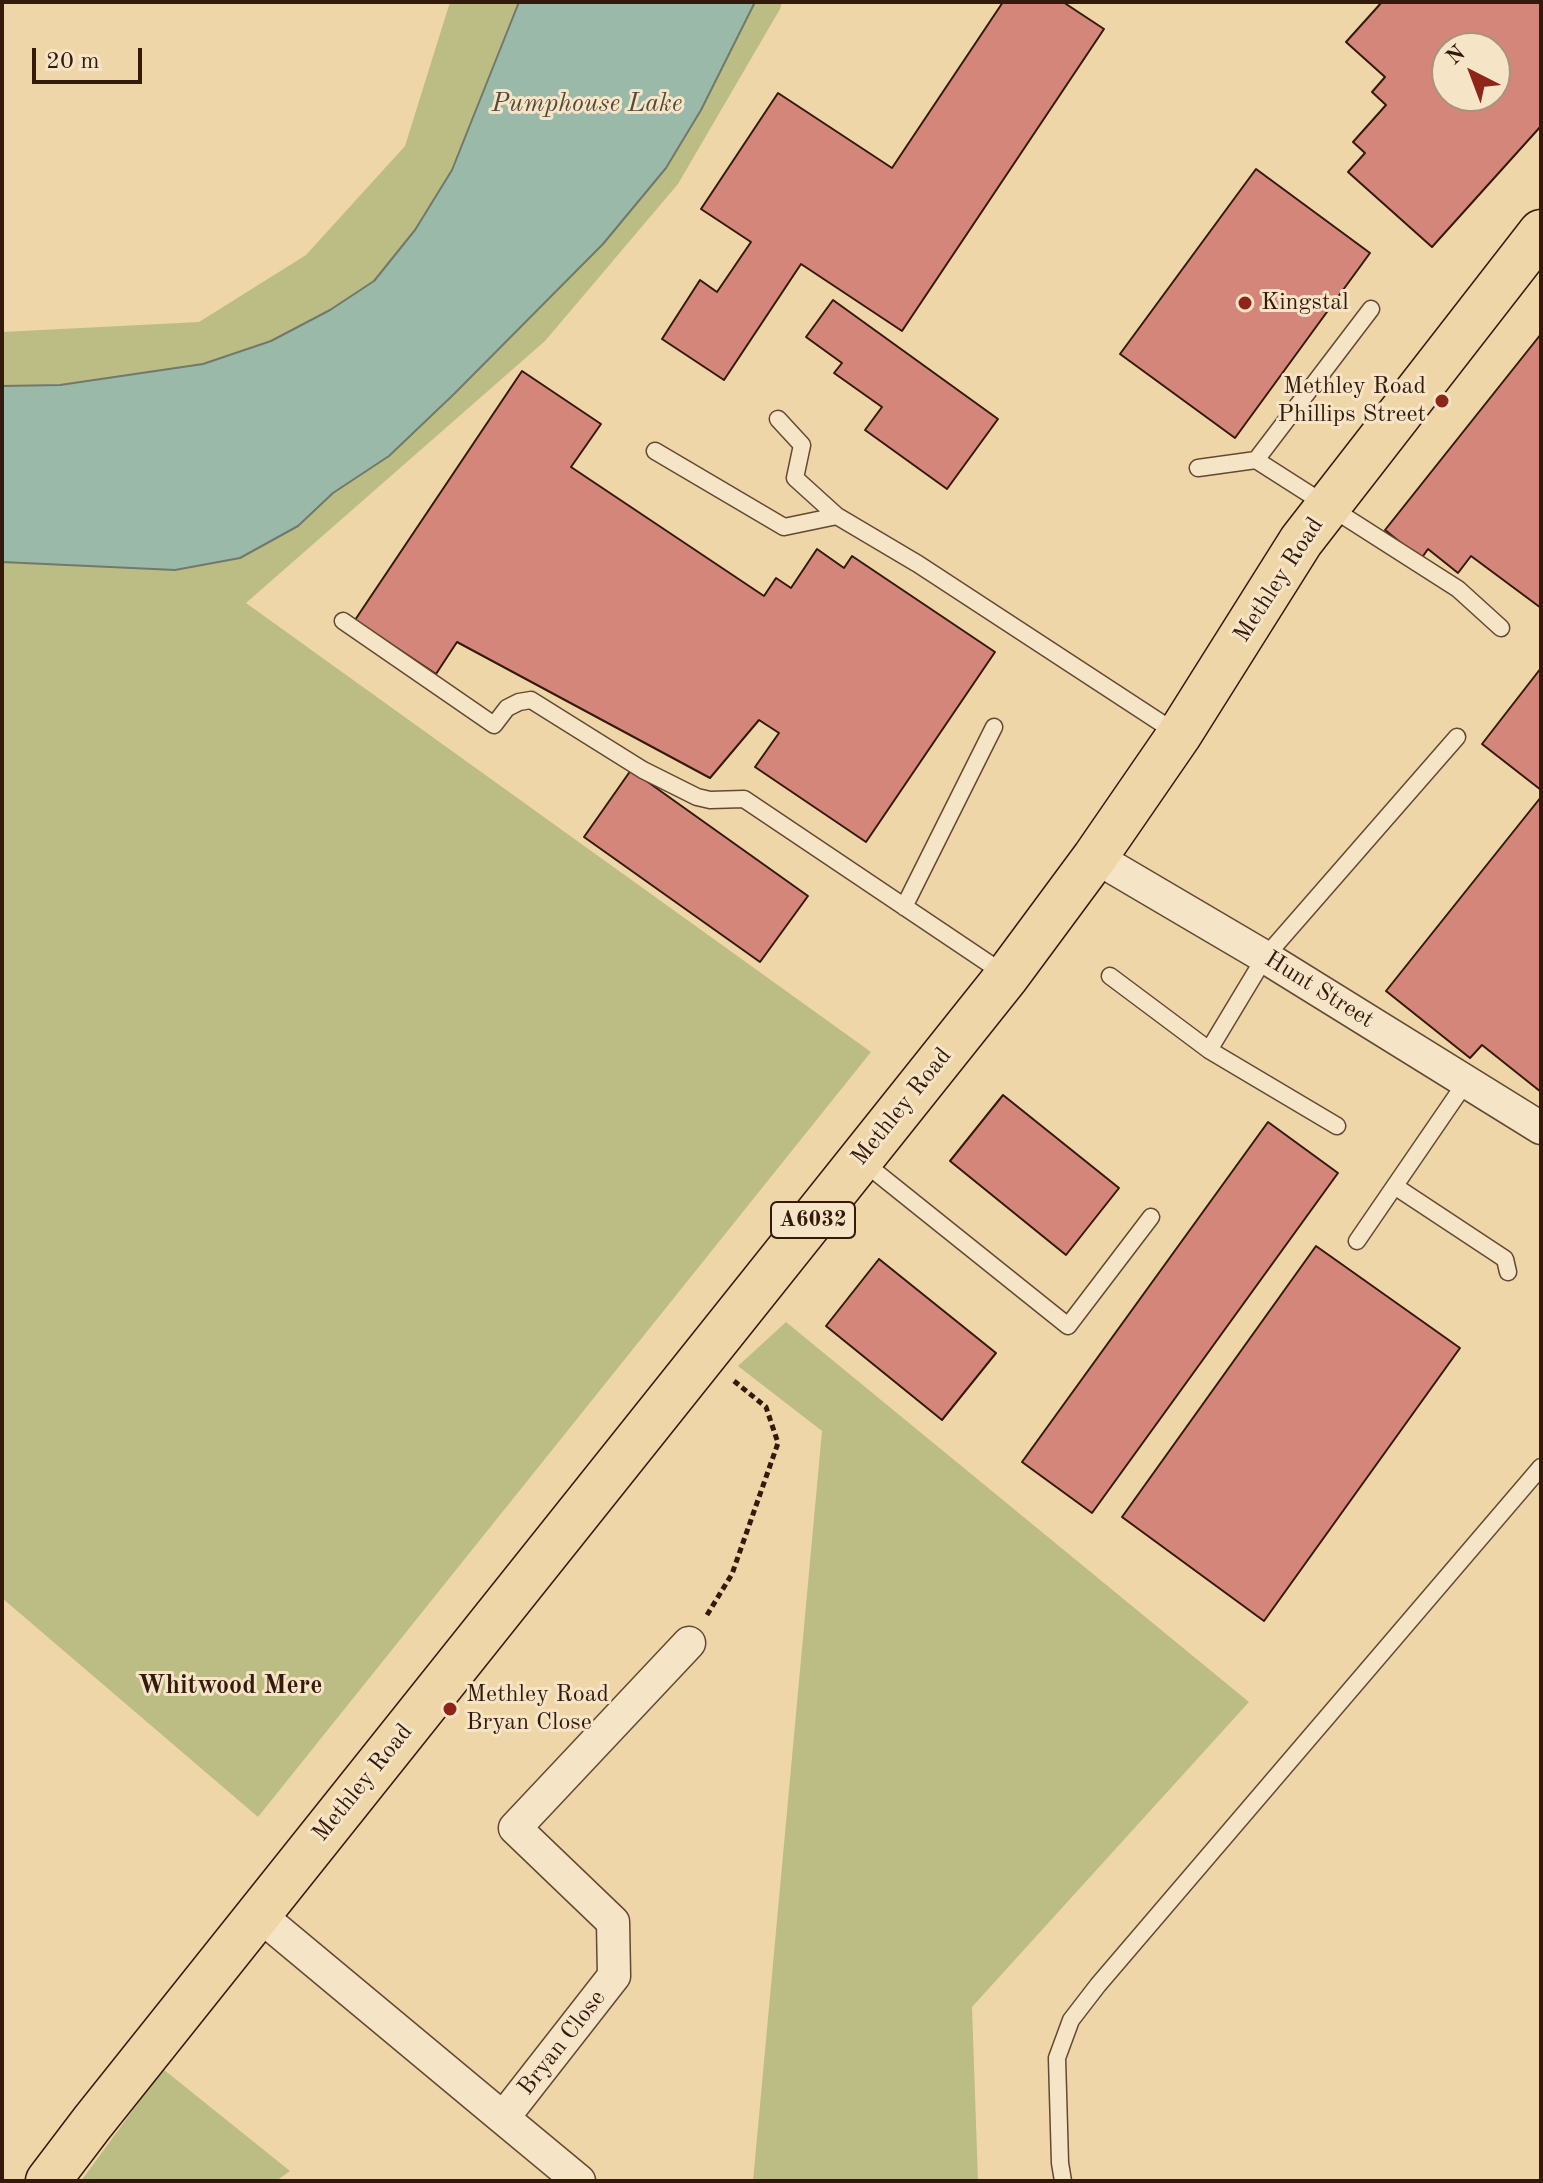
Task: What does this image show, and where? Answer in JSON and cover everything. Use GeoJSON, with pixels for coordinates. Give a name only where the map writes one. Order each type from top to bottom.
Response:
{"type":"FeatureCollection","features":[{"type":"Feature","properties":{"kind":"main road","name":"Methley Road"},"geometry":{"type":"LineString","coordinates":[[48,2181],[1007,976],[1095,857],[1179,735],[1301,541],[1541,232]]}},
{"type":"Feature","properties":{"kind":"street","name":"Hunt Street"},"geometry":{"type":"LineString","coordinates":[[1095,857],[1265,957],[1541,1128]]}},
{"type":"Feature","properties":{"kind":"street","name":"Bryan Close"},"geometry":{"type":"LineString","coordinates":[[503,2118],[614,1976],[613,1922],[515,1828],[689,1643]]}},
{"type":"Feature","properties":{"kind":"street","name":"Bryan Close"},"geometry":{"type":"LineString","coordinates":[[258,1914],[579,2181]]}},
{"type":"Feature","properties":{"kind":"lane"},"geometry":{"type":"LineString","coordinates":[[1256,460],[1371,309]]}},
{"type":"Feature","properties":{"kind":"lane"},"geometry":{"type":"LineString","coordinates":[[778,419],[802,445],[795,478],[837,516],[918,564],[1179,735]]}},
{"type":"Feature","properties":{"kind":"lane"},"geometry":{"type":"LineString","coordinates":[[655,451],[784,527],[837,516]]}},
{"type":"Feature","properties":{"kind":"lane"},"geometry":{"type":"LineString","coordinates":[[1198,468],[1256,460],[1458,589],[1501,628]]}},
{"type":"Feature","properties":{"kind":"lane"},"geometry":{"type":"LineString","coordinates":[[343,621],[494,725],[507,708],[531,700],[643,770],[697,797],[710,800],[744,799],[1007,976]]}},
{"type":"Feature","properties":{"kind":"lane"},"geometry":{"type":"LineString","coordinates":[[904,907],[994,727]]}},
{"type":"Feature","properties":{"kind":"lane"},"geometry":{"type":"LineString","coordinates":[[1209,1050],[1265,957],[1457,737]]}},
{"type":"Feature","properties":{"kind":"lane"},"geometry":{"type":"LineString","coordinates":[[1110,976],[1209,1050],[1337,1126]]}},
{"type":"Feature","properties":{"kind":"lane"},"geometry":{"type":"LineString","coordinates":[[1357,1241],[1466,1082]]}},
{"type":"Feature","properties":{"kind":"lane"},"geometry":{"type":"LineString","coordinates":[[860,1160],[1068,1326],[1151,1217]]}},
{"type":"Feature","properties":{"kind":"lane"},"geometry":{"type":"LineString","coordinates":[[1396,1187],[1505,1259],[1508,1272]]}},
{"type":"Feature","properties":{"kind":"lane"},"geometry":{"type":"LineString","coordinates":[[1063,2181],[1057,2058],[1071,2020],[1541,1467]]}},
{"type":"Feature","properties":{"kind":"path"},"geometry":{"type":"LineString","coordinates":[[689,1643],[732,1574],[778,1443],[766,1407],[704,1356]]}},
{"type":"Feature","properties":{"kind":"green space"},"geometry":{"type":"Polygon","coordinates":[[[450,2],[519,2],[452,170],[415,230],[374,281],[330,310],[271,341],[203,364],[60,385],[2,386],[2,332],[199,322],[306,255],[405,146],[450,2]]]}},
{"type":"Feature","properties":{"kind":"green space"},"geometry":{"type":"Polygon","coordinates":[[[755,2],[782,2],[678,184],[545,341],[246,603],[871,1052],[258,1817],[2,1598],[2,562],[175,570],[298,526],[333,493],[389,456],[603,244],[701,110],[755,2]]]}},
{"type":"Feature","properties":{"kind":"green space"},"geometry":{"type":"Polygon","coordinates":[[[786,1322],[1249,1702],[972,2007],[978,2181],[753,2181],[822,1431],[738,1366],[786,1322]]]}},
{"type":"Feature","properties":{"kind":"green space"},"geometry":{"type":"Polygon","coordinates":[[[163,2069],[290,2171],[276,2181],[81,2181],[163,2069]]]}},
{"type":"Feature","properties":{"kind":"water","name":"Pumphouse Lake"},"geometry":{"type":"Polygon","coordinates":[[[519,2],[755,2],[701,110],[666,168],[603,244],[389,456],[333,493],[298,526],[240,558],[175,570],[2,562],[2,386],[60,385],[203,364],[271,341],[330,310],[374,281],[415,230],[452,170],[519,2]]]}},
{"type":"Feature","properties":{"kind":"building"},"geometry":{"type":"Polygon","coordinates":[[[1003,2],[1063,2],[1104,29],[902,331],[801,264],[724,380],[662,339],[700,280],[717,292],[751,242],[701,209],[778,93],[892,168],[1003,2]]]}},
{"type":"Feature","properties":{"kind":"building"},"geometry":{"type":"Polygon","coordinates":[[[1382,2],[1541,2],[1541,126],[1432,247],[1348,172],[1365,153],[1353,142],[1386,105],[1372,92],[1385,77],[1346,42],[1382,2]]]}},
{"type":"Feature","properties":{"kind":"building","name":"Kingstal"},"geometry":{"type":"Polygon","coordinates":[[[1256,169],[1370,253],[1235,438],[1120,354],[1256,169]]]}},
{"type":"Feature","properties":{"kind":"building"},"geometry":{"type":"Polygon","coordinates":[[[833,300],[998,419],[947,489],[865,430],[882,407],[834,373],[842,363],[806,337],[833,300]]]}},
{"type":"Feature","properties":{"kind":"building"},"geometry":{"type":"Polygon","coordinates":[[[1541,334],[1541,608],[1471,556],[1458,573],[1428,549],[1421,559],[1385,530],[1541,334]]]}},
{"type":"Feature","properties":{"kind":"building"},"geometry":{"type":"Polygon","coordinates":[[[522,371],[601,424],[571,467],[764,596],[776,578],[791,588],[817,549],[844,568],[852,556],[995,652],[866,842],[755,767],[779,733],[759,720],[710,778],[457,642],[436,674],[355,620],[522,371]]]}},
{"type":"Feature","properties":{"kind":"building"},"geometry":{"type":"Polygon","coordinates":[[[1541,668],[1541,790],[1482,744],[1541,668]]]}},
{"type":"Feature","properties":{"kind":"building"},"geometry":{"type":"Polygon","coordinates":[[[631,770],[808,896],[760,962],[584,837],[631,770]]]}},
{"type":"Feature","properties":{"kind":"building"},"geometry":{"type":"Polygon","coordinates":[[[1541,797],[1541,1092],[1482,1045],[1470,1058],[1386,991],[1541,797]]]}},
{"type":"Feature","properties":{"kind":"building"},"geometry":{"type":"Polygon","coordinates":[[[1003,1095],[1119,1188],[1066,1255],[950,1161],[1003,1095]]]}},
{"type":"Feature","properties":{"kind":"building"},"geometry":{"type":"Polygon","coordinates":[[[1268,1122],[1338,1173],[1092,1513],[1022,1462],[1268,1122]]]}},
{"type":"Feature","properties":{"kind":"building"},"geometry":{"type":"Polygon","coordinates":[[[1316,1246],[1460,1348],[1264,1621],[1122,1517],[1316,1246]]]}},
{"type":"Feature","properties":{"kind":"building"},"geometry":{"type":"Polygon","coordinates":[[[879,1259],[996,1353],[942,1420],[826,1326],[879,1259]]]}},
{"type":"Feature","properties":{"kind":"place","name":"Kingstal"},"geometry":{"type":"Point","coordinates":[1245,303]}},
{"type":"Feature","properties":{"kind":"place","name":"Methley Road Phillips Street"},"geometry":{"type":"Point","coordinates":[1442,401]}},
{"type":"Feature","properties":{"kind":"place","name":"Methley Road Bryan Close"},"geometry":{"type":"Point","coordinates":[450,1709]}},
{"type":"Feature","properties":{"kind":"district","name":"Whitwood Mere"},"geometry":{"type":"Point","coordinates":[230,1686]}}]}
